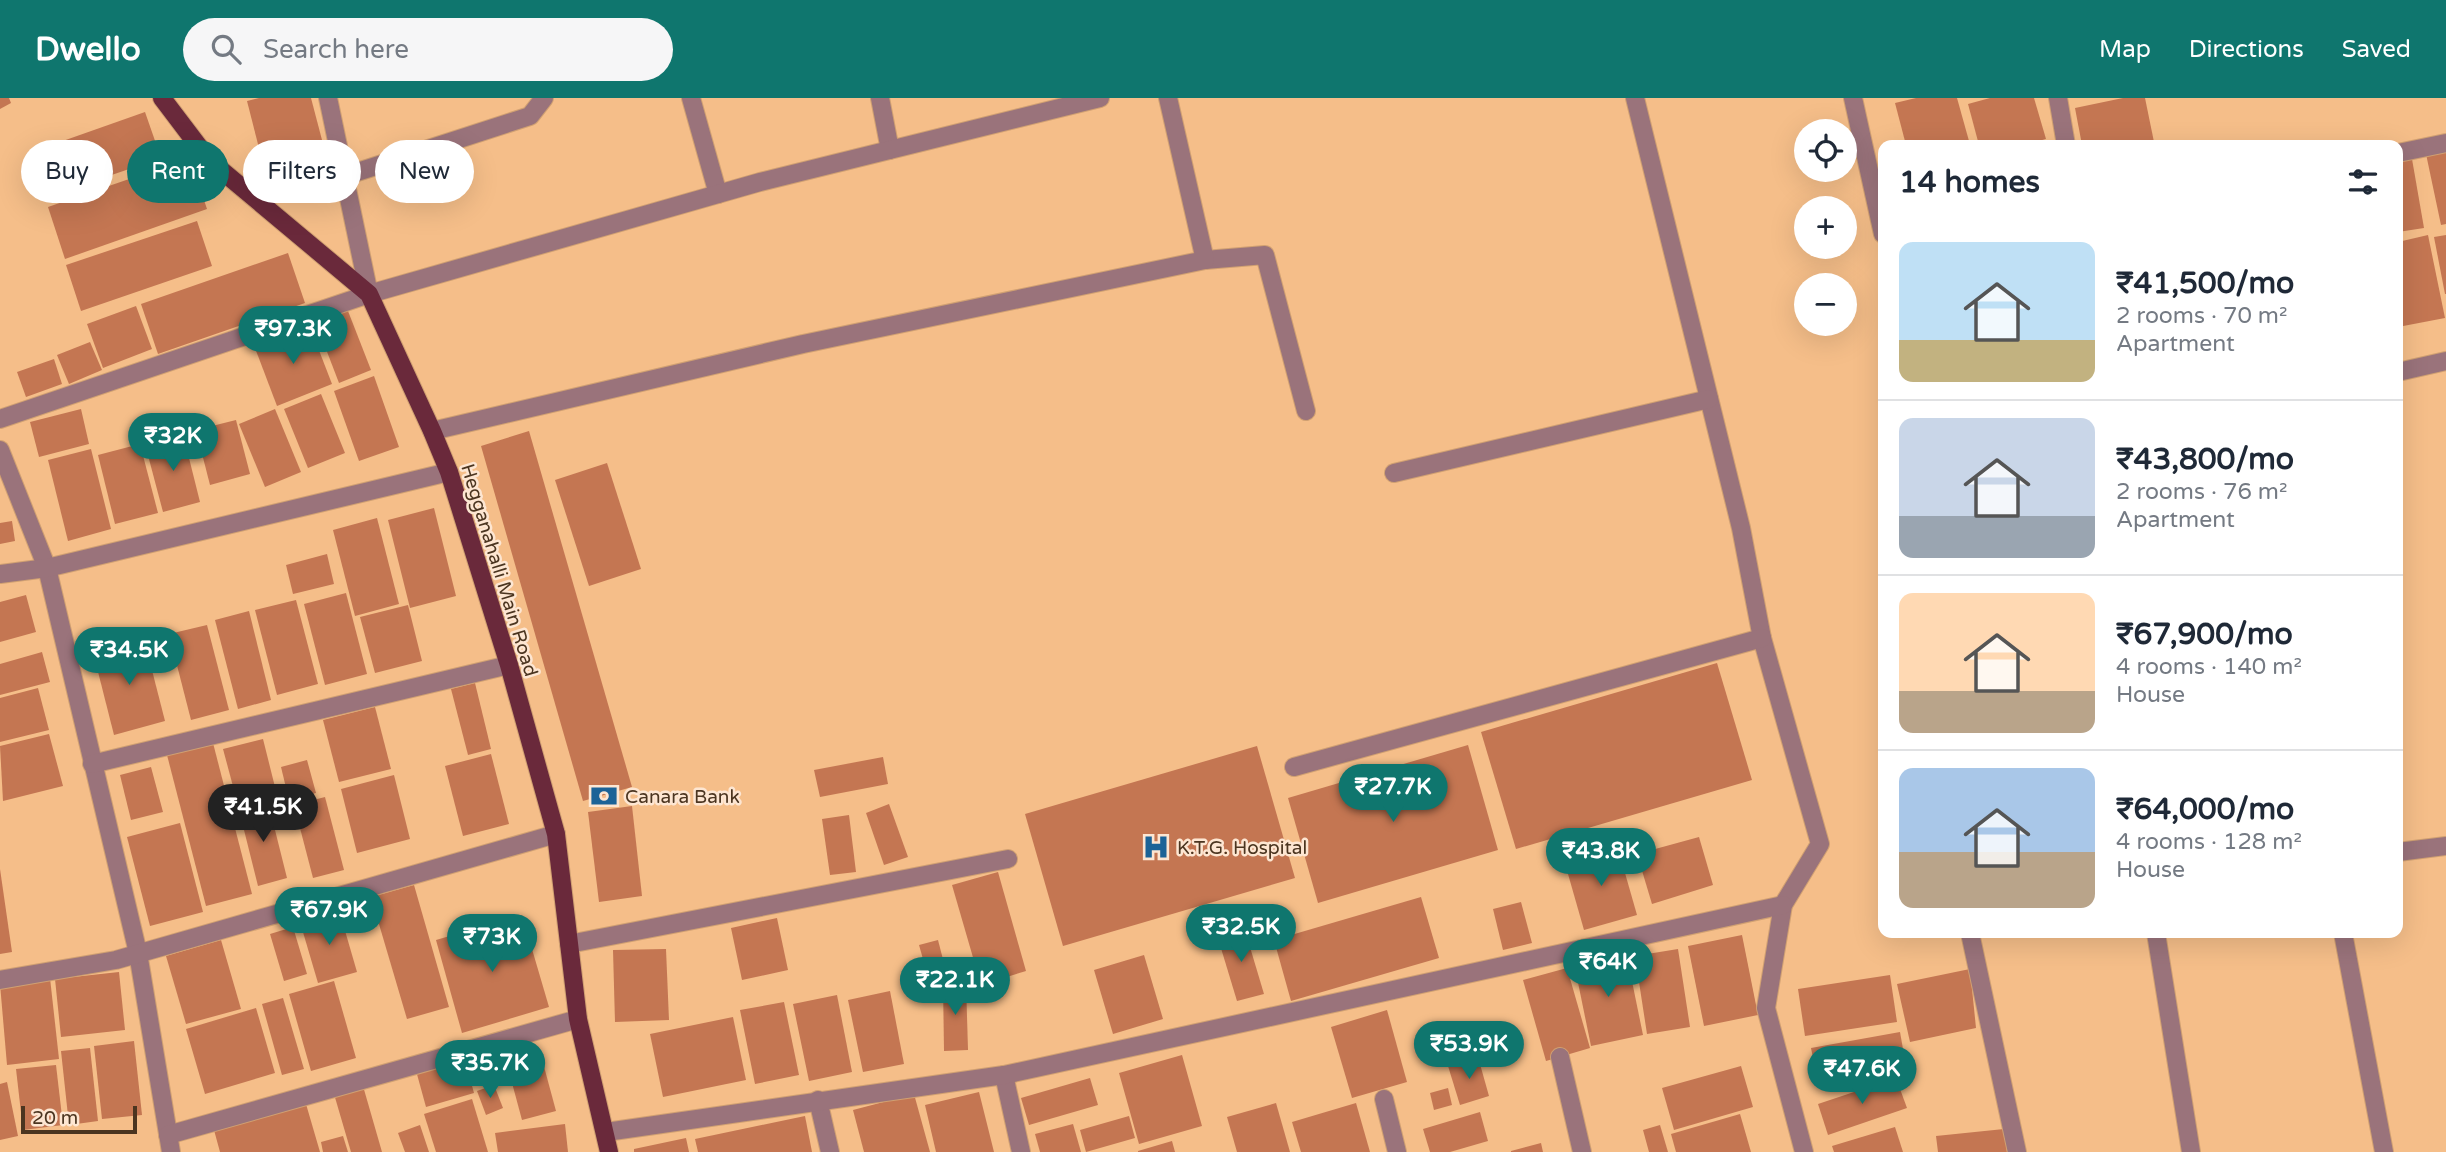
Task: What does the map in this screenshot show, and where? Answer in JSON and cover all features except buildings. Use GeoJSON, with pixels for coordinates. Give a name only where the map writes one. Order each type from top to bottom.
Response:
{"type":"FeatureCollection","features":[{"type":"Feature","properties":{"kind":"main road","name":"Hegganahalli Main Road"},"geometry":{"type":"LineString","coordinates":[[162,98],[209,160],[369,293],[432,431],[449,472],[509,665],[556,834],[578,1019],[609,1152]]}},
{"type":"Feature","properties":{"kind":"street"},"geometry":{"type":"LineString","coordinates":[[328,98],[337,140]]}},
{"type":"Feature","properties":{"kind":"street"},"geometry":{"type":"LineString","coordinates":[[361,171],[530,116],[544,98]]}},
{"type":"Feature","properties":{"kind":"street"},"geometry":{"type":"LineString","coordinates":[[691,98],[718,194]]}},
{"type":"Feature","properties":{"kind":"street"},"geometry":{"type":"LineString","coordinates":[[880,98],[890,150]]}},
{"type":"Feature","properties":{"kind":"street"},"geometry":{"type":"LineString","coordinates":[[0,419],[369,293],[718,194],[1100,98]]}},
{"type":"Feature","properties":{"kind":"street"},"geometry":{"type":"LineString","coordinates":[[1168,98],[1205,260]]}},
{"type":"Feature","properties":{"kind":"street"},"geometry":{"type":"LineString","coordinates":[[1634,98],[1741,528],[1762,638],[1819,844],[1783,905],[1766,1008],[1804,1152]]}},
{"type":"Feature","properties":{"kind":"street"},"geometry":{"type":"LineString","coordinates":[[1853,98],[1878,211]]}},
{"type":"Feature","properties":{"kind":"street"},"geometry":{"type":"LineString","coordinates":[[2058,98],[2065,140]]}},
{"type":"Feature","properties":{"kind":"street"},"geometry":{"type":"LineString","coordinates":[[2403,152],[2446,143]]}},
{"type":"Feature","properties":{"kind":"street"},"geometry":{"type":"LineString","coordinates":[[351,203],[369,293]]}},
{"type":"Feature","properties":{"kind":"street"},"geometry":{"type":"LineString","coordinates":[[432,431],[803,344],[1205,260],[1265,255],[1306,411]]}},
{"type":"Feature","properties":{"kind":"street"},"geometry":{"type":"LineString","coordinates":[[2403,371],[2446,361]]}},
{"type":"Feature","properties":{"kind":"street"},"geometry":{"type":"LineString","coordinates":[[1394,473],[1709,399]]}},
{"type":"Feature","properties":{"kind":"street"},"geometry":{"type":"LineString","coordinates":[[0,450],[47,568],[138,953],[167,1147],[578,1019]]}},
{"type":"Feature","properties":{"kind":"street"},"geometry":{"type":"LineString","coordinates":[[0,574],[47,568],[449,472]]}},
{"type":"Feature","properties":{"kind":"street"},"geometry":{"type":"LineString","coordinates":[[1294,767],[1762,638]]}},
{"type":"Feature","properties":{"kind":"street"},"geometry":{"type":"LineString","coordinates":[[92,764],[509,665]]}},
{"type":"Feature","properties":{"kind":"street"},"geometry":{"type":"LineString","coordinates":[[0,980],[138,953],[556,834]]}},
{"type":"Feature","properties":{"kind":"street"},"geometry":{"type":"LineString","coordinates":[[2403,851],[2446,846]]}},
{"type":"Feature","properties":{"kind":"street"},"geometry":{"type":"LineString","coordinates":[[569,944],[1008,859]]}},
{"type":"Feature","properties":{"kind":"street"},"geometry":{"type":"LineString","coordinates":[[606,1132],[1004,1075],[1783,905]]}},
{"type":"Feature","properties":{"kind":"street"},"geometry":{"type":"LineString","coordinates":[[1971,938],[2017,1152]]}},
{"type":"Feature","properties":{"kind":"street"},"geometry":{"type":"LineString","coordinates":[[2157,938],[2191,1152]]}},
{"type":"Feature","properties":{"kind":"street"},"geometry":{"type":"LineString","coordinates":[[2344,938],[2384,1152]]}},
{"type":"Feature","properties":{"kind":"street"},"geometry":{"type":"LineString","coordinates":[[1560,1057],[1582,1152]]}},
{"type":"Feature","properties":{"kind":"street"},"geometry":{"type":"LineString","coordinates":[[1004,1075],[1021,1152]]}},
{"type":"Feature","properties":{"kind":"street"},"geometry":{"type":"LineString","coordinates":[[1384,1099],[1397,1152]]}},
{"type":"Feature","properties":{"kind":"street"},"geometry":{"type":"LineString","coordinates":[[818,1100],[830,1152]]}},
{"type":"Feature","properties":{"kind":"place","name":"Canara Bank"},"geometry":{"type":"Point","coordinates":[604,796]}},
{"type":"Feature","properties":{"kind":"place","name":"K.T.G. Hospital"},"geometry":{"type":"Point","coordinates":[1156,847]}}]}
